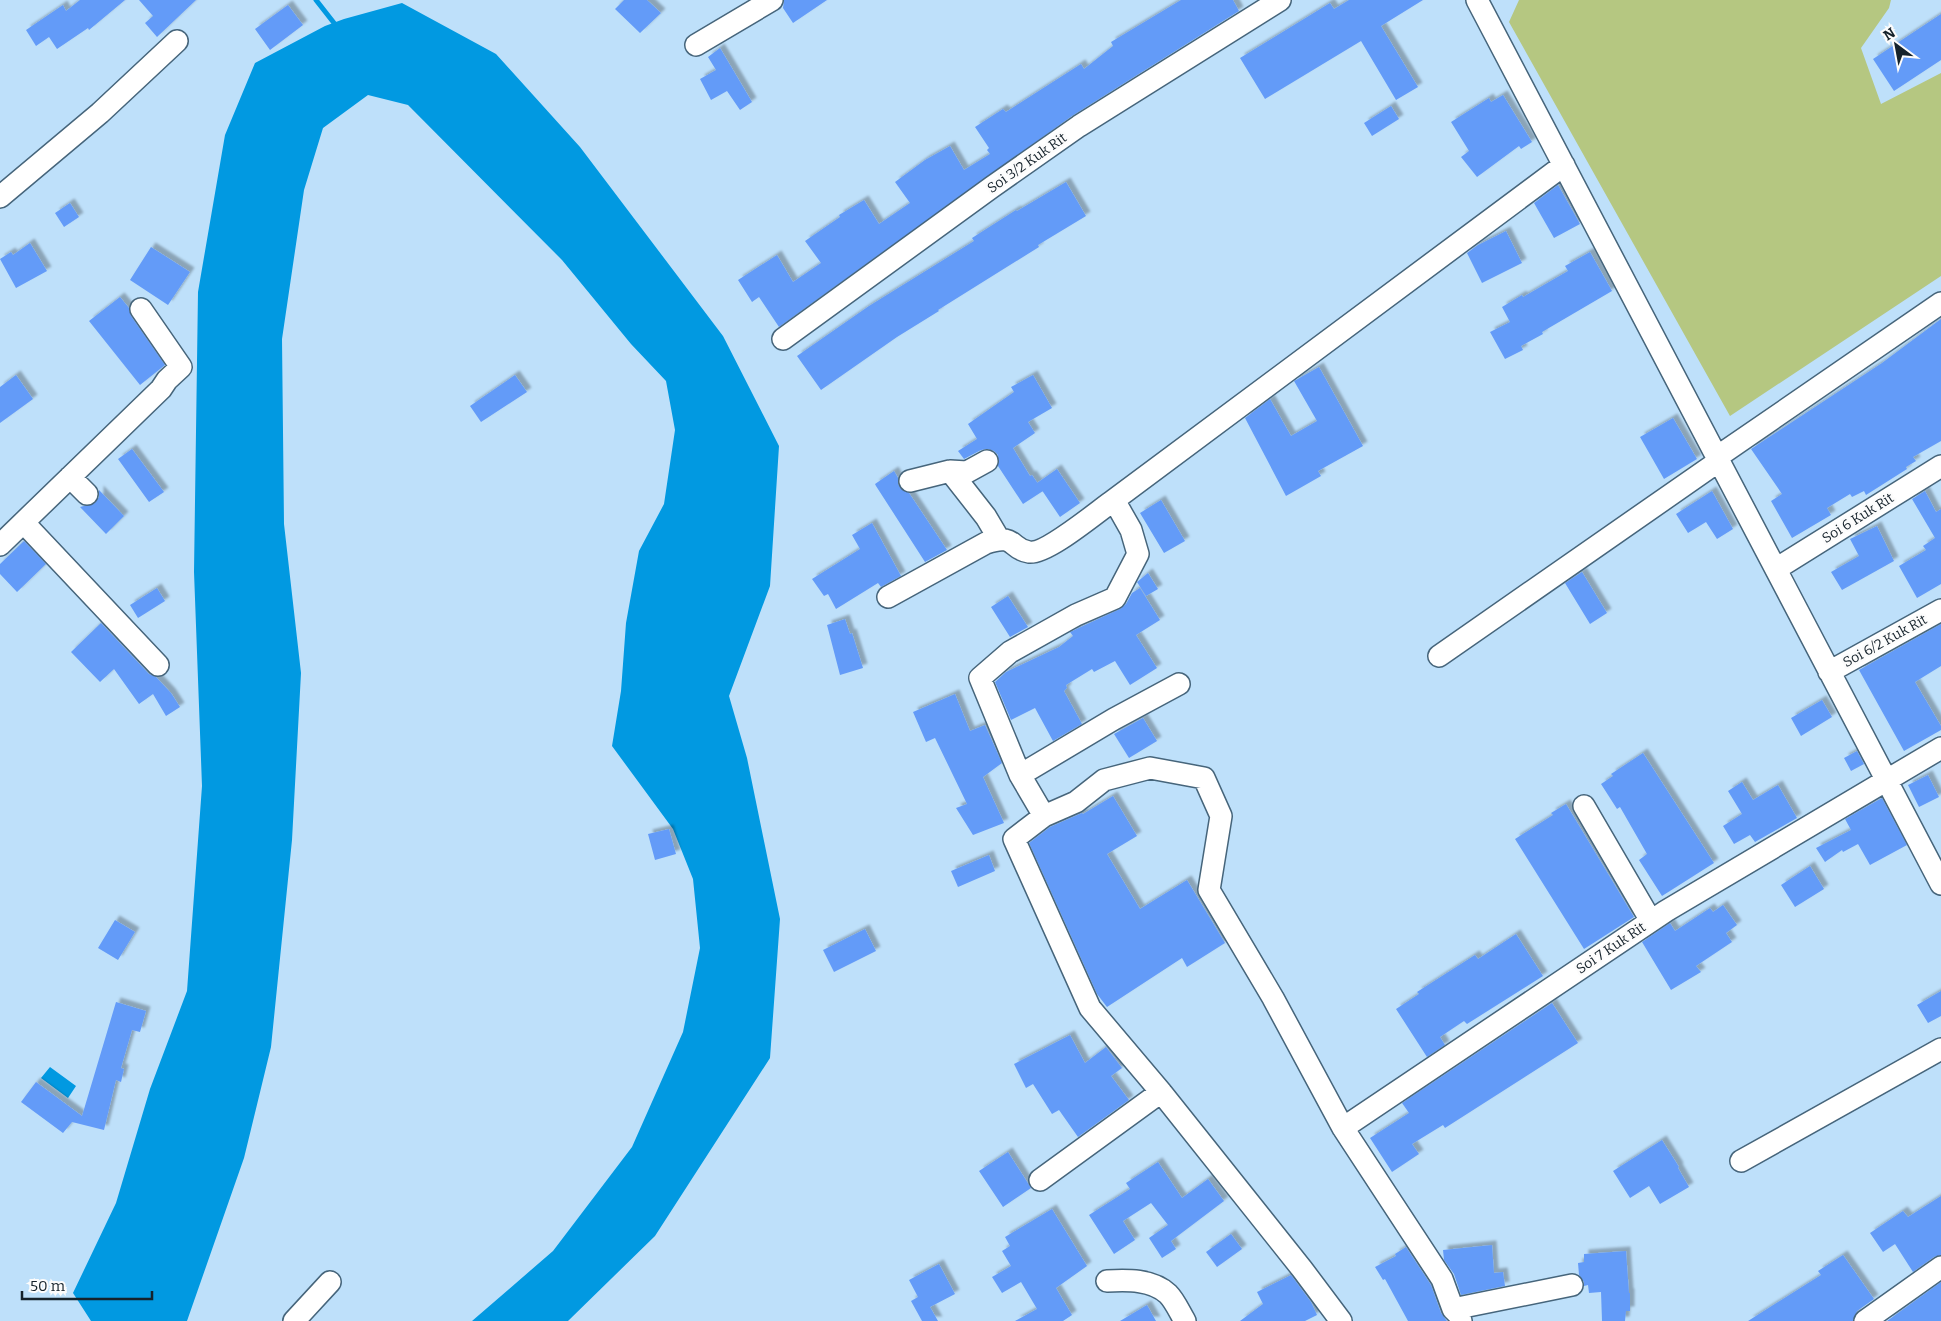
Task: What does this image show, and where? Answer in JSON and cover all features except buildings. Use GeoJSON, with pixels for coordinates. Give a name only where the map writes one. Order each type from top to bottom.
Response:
{"type":"FeatureCollection","features":[{"type":"Feature","properties":{"kind":"street"},"geometry":{"type":"LineString","coordinates":[[696,45],[772,0]]}},
{"type":"Feature","properties":{"kind":"street","name":"Soi 3/2 Kuk Rit"},"geometry":{"type":"LineString","coordinates":[[783,339],[962,208],[1079,126],[1280,0]]}},
{"type":"Feature","properties":{"kind":"street"},"geometry":{"type":"LineString","coordinates":[[1477,0],[1941,884]]}},
{"type":"Feature","properties":{"kind":"street"},"geometry":{"type":"LineString","coordinates":[[0,197],[100,113],[177,41]]}},
{"type":"Feature","properties":{"kind":"street"},"geometry":{"type":"LineString","coordinates":[[888,597],[986,543],[999,539],[1007,540],[1028,552],[1036,552],[1058,541],[1564,165]]}},
{"type":"Feature","properties":{"kind":"street"},"geometry":{"type":"LineString","coordinates":[[1439,656],[1941,303]]}},
{"type":"Feature","properties":{"kind":"street"},"geometry":{"type":"LineString","coordinates":[[0,544],[24,523],[181,367],[142,309]]}},
{"type":"Feature","properties":{"kind":"street"},"geometry":{"type":"LineString","coordinates":[[910,481],[950,471],[967,472],[987,461]]}},
{"type":"Feature","properties":{"kind":"street","name":"Soi 6 Kuk Rit"},"geometry":{"type":"LineString","coordinates":[[1776,569],[1941,466]]}},
{"type":"Feature","properties":{"kind":"street"},"geometry":{"type":"LineString","coordinates":[[950,471],[986,517],[999,539]]}},
{"type":"Feature","properties":{"kind":"street"},"geometry":{"type":"LineString","coordinates":[[70,477],[87,494]]}},
{"type":"Feature","properties":{"kind":"street"},"geometry":{"type":"LineString","coordinates":[[1044,816],[1020,775],[980,678],[1010,652],[1076,615],[1115,598],[1138,554],[1131,530],[1114,500]]}},
{"type":"Feature","properties":{"kind":"street"},"geometry":{"type":"LineString","coordinates":[[24,523],[158,665]]}},
{"type":"Feature","properties":{"kind":"street","name":"Soi 6/2 Kuk Rit"},"geometry":{"type":"LineString","coordinates":[[1829,672],[1941,610]]}},
{"type":"Feature","properties":{"kind":"street"},"geometry":{"type":"LineString","coordinates":[[1020,775],[1114,719],[1179,684]]}},
{"type":"Feature","properties":{"kind":"street","name":"Soi 7 Kuk Rit"},"geometry":{"type":"LineString","coordinates":[[1344,1128],[1651,921],[1887,782],[1941,748]]}},
{"type":"Feature","properties":{"kind":"street"},"geometry":{"type":"LineString","coordinates":[[1341,1321],[1162,1092],[1090,1008],[1014,839],[1044,816],[1076,802],[1104,780],[1150,768],[1204,778],[1221,816],[1209,890],[1273,998],[1344,1128],[1442,1279],[1457,1315],[1572,1285]]}},
{"type":"Feature","properties":{"kind":"street"},"geometry":{"type":"LineString","coordinates":[[1584,806],[1651,921]]}},
{"type":"Feature","properties":{"kind":"street"},"geometry":{"type":"LineString","coordinates":[[1741,1161],[1941,1049]]}},
{"type":"Feature","properties":{"kind":"street"},"geometry":{"type":"LineString","coordinates":[[1040,1180],[1162,1092]]}},
{"type":"Feature","properties":{"kind":"street"},"geometry":{"type":"LineString","coordinates":[[1865,1321],[1941,1267]]}},
{"type":"Feature","properties":{"kind":"street"},"geometry":{"type":"LineString","coordinates":[[1107,1281],[1124,1280],[1156,1286],[1168,1295],[1185,1321]]}},
{"type":"Feature","properties":{"kind":"street"},"geometry":{"type":"LineString","coordinates":[[294,1321],[330,1282]]}},
{"type":"Feature","properties":{"kind":"green space"},"geometry":{"type":"Polygon","coordinates":[[[1519,0],[1891,0],[1889,8],[1861,48],[1881,104],[1941,73],[1941,276],[1730,416],[1509,22],[1519,0]]]}},
{"type":"Feature","properties":{"kind":"water"},"geometry":{"type":"Polygon","coordinates":[[[402,3],[496,54],[580,147],[723,336],[779,446],[770,586],[729,696],[747,758],[780,919],[770,1058],[655,1236],[568,1321],[472,1321],[553,1251],[632,1147],[683,1032],[700,948],[693,879],[673,829],[612,746],[621,691],[626,623],[639,551],[664,504],[675,430],[666,381],[631,344],[562,260],[408,105],[368,95],[323,128],[304,190],[282,339],[284,524],[301,673],[292,840],[271,1047],[244,1158],[187,1321],[91,1321],[73,1293],[116,1203],[150,1089],[187,991],[202,786],[194,572],[198,292],[225,135],[255,63],[325,26],[402,3]]]}},
{"type":"Feature","properties":{"kind":"water"},"geometry":{"type":"Polygon","coordinates":[[[50,1067],[76,1086],[68,1098],[41,1078],[50,1067]]]}},
{"type":"Feature","properties":{"kind":"waterway"},"geometry":{"type":"LineString","coordinates":[[316,0],[334,23]]}}]}
